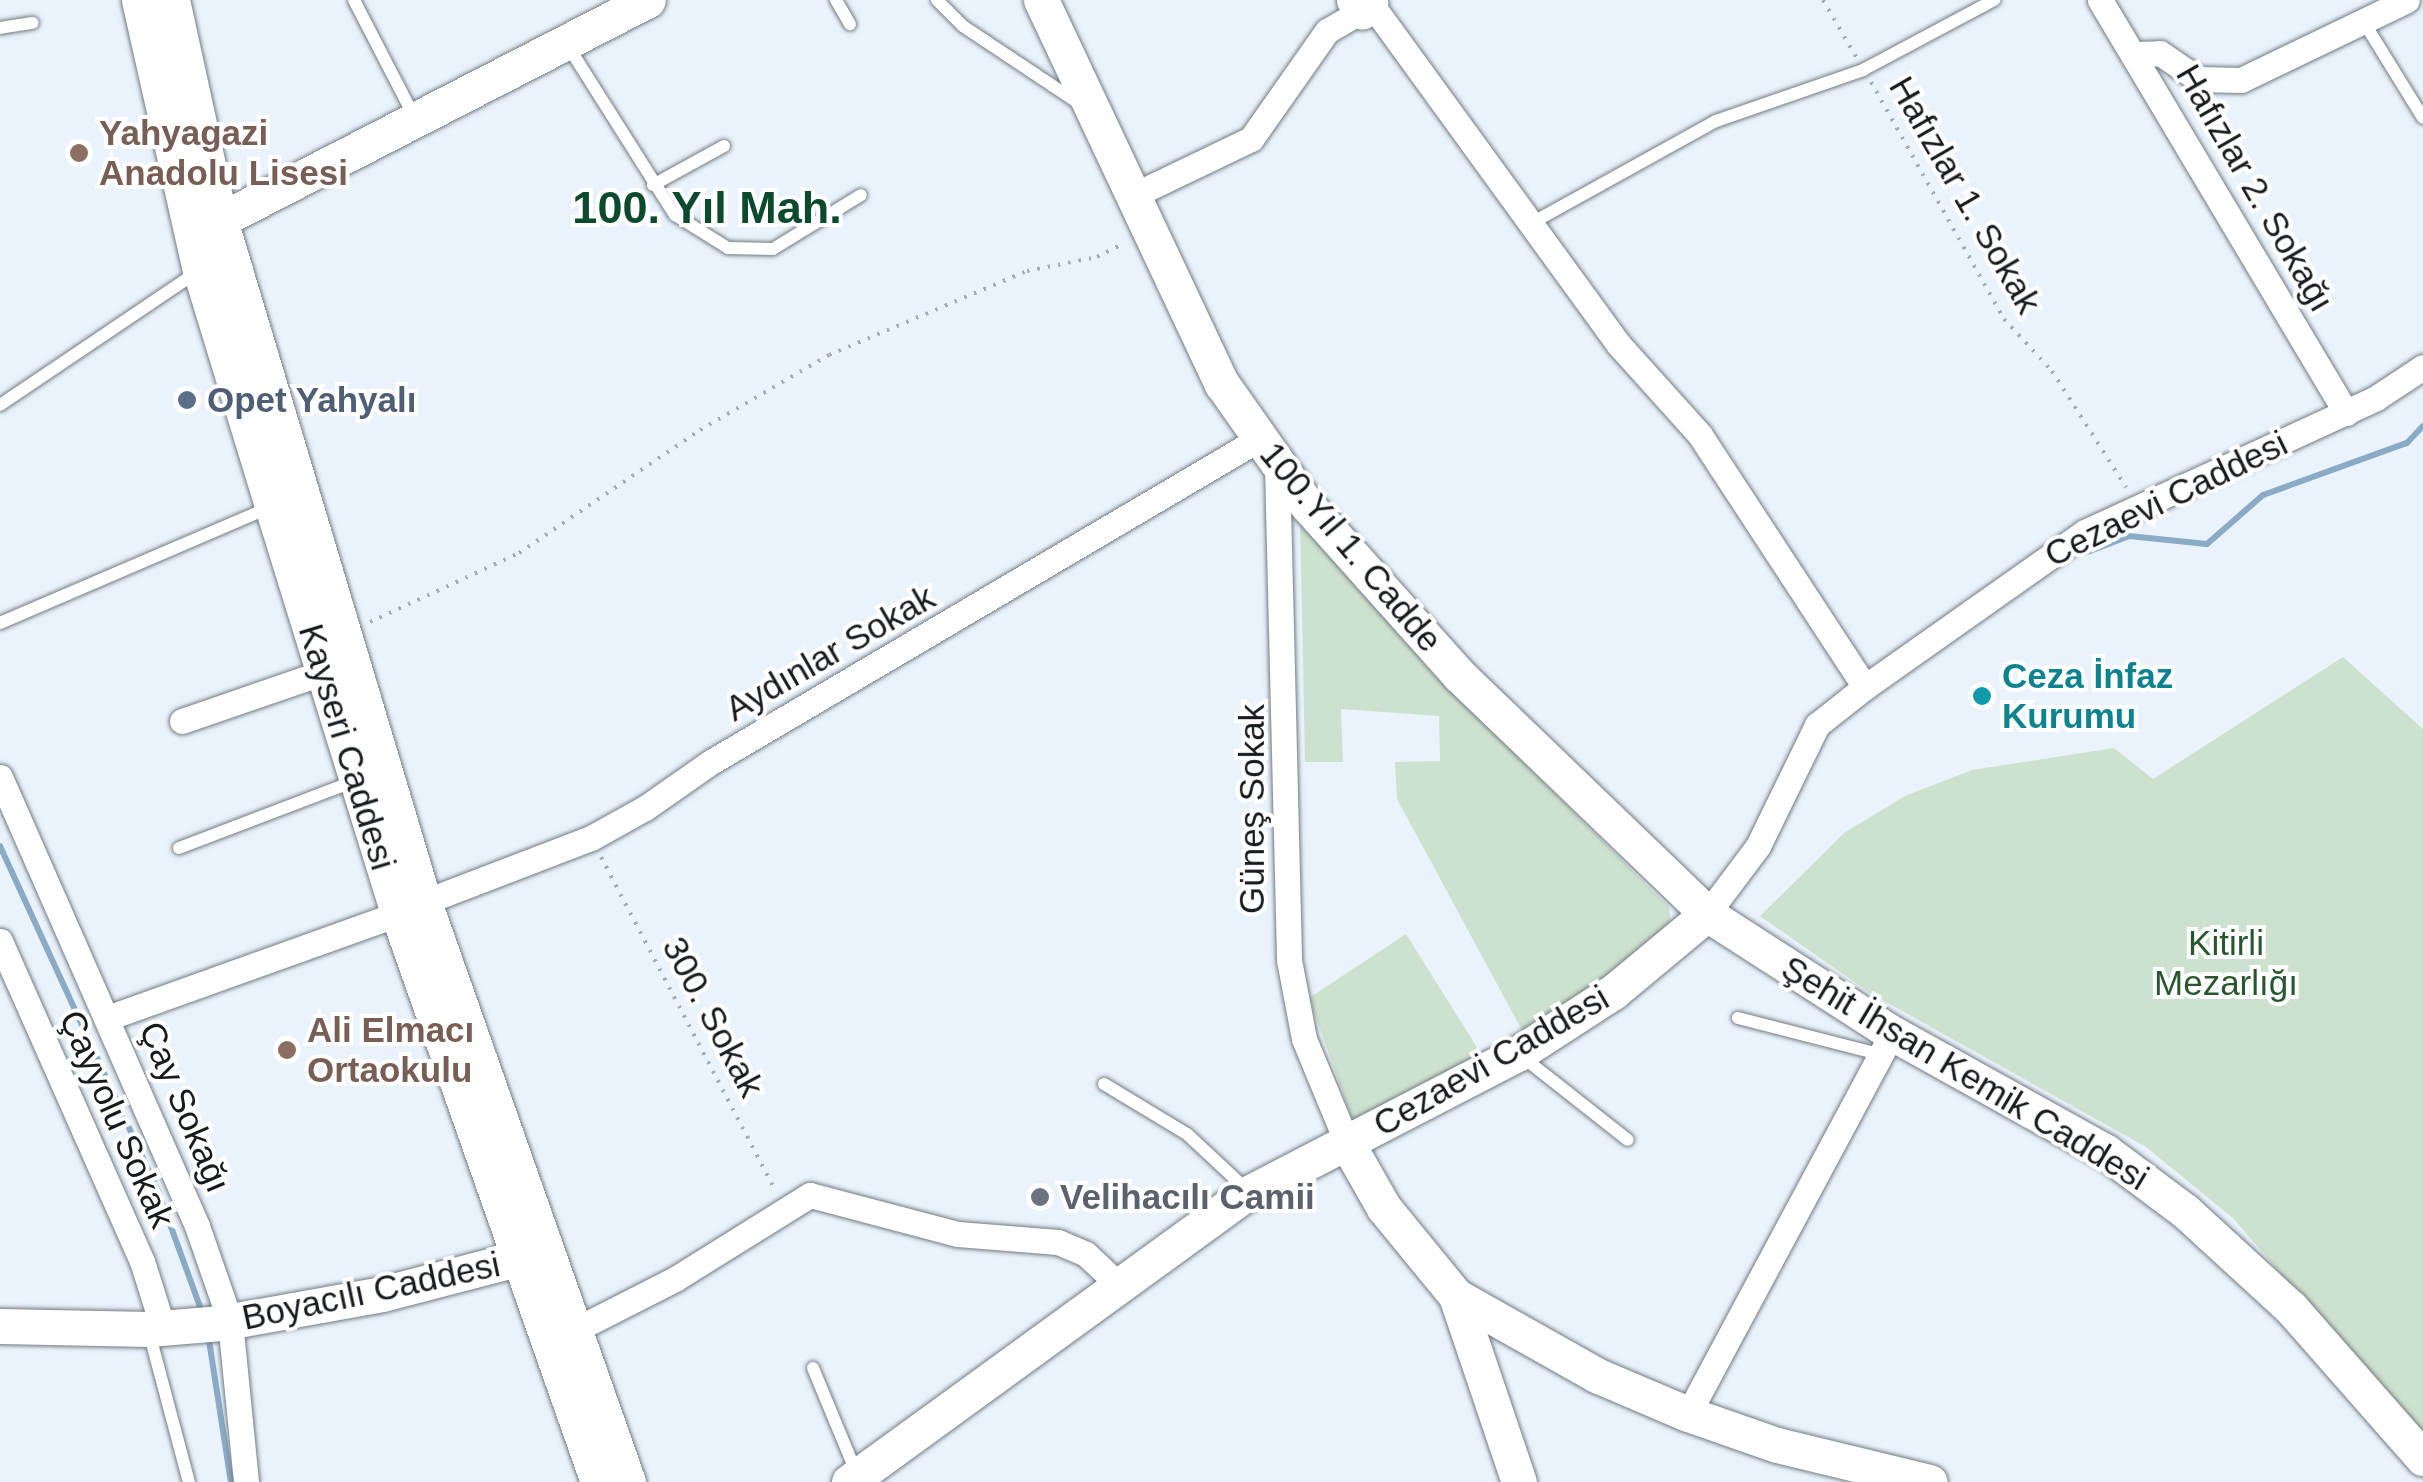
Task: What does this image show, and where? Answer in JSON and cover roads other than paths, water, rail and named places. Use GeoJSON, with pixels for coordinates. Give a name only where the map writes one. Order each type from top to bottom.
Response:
{"type":"FeatureCollection","features":[{"type":"Feature","properties":{"kind":"street","name":"Kayseri Caddesi"},"geometry":{"type":"LineString","coordinates":[[139,0],[200,270],[358,779],[577,1329],[628,1482]]}},
{"type":"Feature","properties":{"kind":"street","name":"Kayseri Caddesi"},"geometry":{"type":"LineString","coordinates":[[172,0],[220,220],[344,633],[412,908],[520,1258],[598,1482]]}},
{"type":"Feature","properties":{"kind":"street"},"geometry":{"type":"LineString","coordinates":[[220,220],[648,0]]}},
{"type":"Feature","properties":{"kind":"street","name":"100.Yıl 1. Cadde"},"geometry":{"type":"LineString","coordinates":[[1042,0],[1222,384],[1268,452],[1460,676],[1707,914]]}},
{"type":"Feature","properties":{"kind":"street","name":"Hafızlar 2. Sokağı"},"geometry":{"type":"LineString","coordinates":[[2100,0],[2137,54],[2346,413]]}},
{"type":"Feature","properties":{"kind":"street"},"geometry":{"type":"LineString","coordinates":[[2137,54],[2160,53],[2198,79],[2226,82],[2365,24],[2407,0]]}},
{"type":"Feature","properties":{"kind":"street"},"geometry":{"type":"LineString","coordinates":[[1139,209],[1251,138],[1327,31],[1367,4],[1618,345],[1700,435],[1864,687]]}},
{"type":"Feature","properties":{"kind":"street","name":"Cezaevi Caddesi"},"geometry":{"type":"LineString","coordinates":[[857,1480],[1249,1192],[1518,1054],[1613,992],[1707,914],[1758,846],[1817,725],[2036,562],[2137,508],[2346,413],[2423,367]]}},
{"type":"Feature","properties":{"kind":"street","name":"Aydınlar Sokak"},"geometry":{"type":"LineString","coordinates":[[110,1017],[412,908],[591,838],[645,808],[711,762],[1268,452]]}},
{"type":"Feature","properties":{"kind":"street","name":"Güneş Sokak"},"geometry":{"type":"LineString","coordinates":[[1268,452],[1289,960],[1304,1039],[1347,1143]]}},
{"type":"Feature","properties":{"kind":"street"},"geometry":{"type":"LineString","coordinates":[[182,722],[324,672]]}},
{"type":"Feature","properties":{"kind":"street","name":"Çay Sokağı"},"geometry":{"type":"LineString","coordinates":[[0,777],[110,1017],[226,1322],[246,1482]]}},
{"type":"Feature","properties":{"kind":"street","name":"Şehit İhsan Kemik Caddesi"},"geometry":{"type":"LineString","coordinates":[[1707,914],[1885,1043],[2062,1124],[2146,1180],[2291,1308],[2423,1458]]}},
{"type":"Feature","properties":{"kind":"street","name":"Çayyolu Sokak"},"geometry":{"type":"LineString","coordinates":[[0,941],[142,1260],[162,1328]]}},
{"type":"Feature","properties":{"kind":"street"},"geometry":{"type":"LineString","coordinates":[[1688,1414],[1885,1043]]}},
{"type":"Feature","properties":{"kind":"street"},"geometry":{"type":"LineString","coordinates":[[1347,1143],[1384,1208],[1456,1296],[1519,1482]]}},
{"type":"Feature","properties":{"kind":"street"},"geometry":{"type":"LineString","coordinates":[[577,1329],[675,1279],[784,1207],[821,1194],[958,1234],[1058,1242],[1086,1254],[1120,1286]]}},
{"type":"Feature","properties":{"kind":"street","name":"Boyacılı Caddesi"},"geometry":{"type":"LineString","coordinates":[[162,1328],[226,1322],[382,1294],[520,1258]]}},
{"type":"Feature","properties":{"kind":"street"},"geometry":{"type":"LineString","coordinates":[[1456,1296],[1596,1375],[1688,1414],[1777,1445],[1930,1482]]}},
{"type":"Feature","properties":{"kind":"street"},"geometry":{"type":"LineString","coordinates":[[0,1326],[162,1328]]}},
{"type":"Feature","properties":{"kind":"lane"},"geometry":{"type":"LineString","coordinates":[[354,0],[417,120]]}},
{"type":"Feature","properties":{"kind":"lane"},"geometry":{"type":"LineString","coordinates":[[836,0],[850,24]]}},
{"type":"Feature","properties":{"kind":"lane"},"geometry":{"type":"LineString","coordinates":[[937,0],[963,26],[1094,112]]}},
{"type":"Feature","properties":{"kind":"lane"},"geometry":{"type":"LineString","coordinates":[[1530,224],[1716,122],[1863,70],[1994,0]]}},
{"type":"Feature","properties":{"kind":"lane"},"geometry":{"type":"LineString","coordinates":[[0,28],[32,23]]}},
{"type":"Feature","properties":{"kind":"lane"},"geometry":{"type":"LineString","coordinates":[[2365,24],[2423,118]]}},
{"type":"Feature","properties":{"kind":"lane"},"geometry":{"type":"LineString","coordinates":[[567,43],[654,185],[684,224],[747,253],[788,242],[861,195]]}},
{"type":"Feature","properties":{"kind":"lane"},"geometry":{"type":"LineString","coordinates":[[654,185],[724,146]]}},
{"type":"Feature","properties":{"kind":"lane"},"geometry":{"type":"LineString","coordinates":[[0,404],[200,270]]}},
{"type":"Feature","properties":{"kind":"lane"},"geometry":{"type":"LineString","coordinates":[[0,624],[272,506]]}},
{"type":"Feature","properties":{"kind":"lane"},"geometry":{"type":"LineString","coordinates":[[178,848],[358,779]]}},
{"type":"Feature","properties":{"kind":"lane"},"geometry":{"type":"LineString","coordinates":[[1738,1018],[1885,1043]]}},
{"type":"Feature","properties":{"kind":"lane"},"geometry":{"type":"LineString","coordinates":[[1518,1054],[1628,1140]]}},
{"type":"Feature","properties":{"kind":"lane"},"geometry":{"type":"LineString","coordinates":[[1104,1084],[1187,1134],[1249,1192]]}},
{"type":"Feature","properties":{"kind":"lane"},"geometry":{"type":"LineString","coordinates":[[162,1328],[189,1482]]}},
{"type":"Feature","properties":{"kind":"lane"},"geometry":{"type":"LineString","coordinates":[[813,1368],[857,1480]]}},
{"type":"Feature","properties":{"kind":"waterway"},"geometry":{"type":"LineString","coordinates":[[2085,553],[2129,536],[2207,544],[2263,495],[2407,443],[2423,426]]}},
{"type":"Feature","properties":{"kind":"waterway"},"geometry":{"type":"LineString","coordinates":[[0,846],[159,1194],[202,1312]]}},
{"type":"Feature","properties":{"kind":"waterway"},"geometry":{"type":"LineString","coordinates":[[208,1334],[231,1482]]}},
{"type":"Feature","properties":{"kind":"place","name":"Yahyagazi Anadolu Lisesi"},"geometry":{"type":"Point","coordinates":[79,153]}},
{"type":"Feature","properties":{"kind":"place","name":"Opet Yahyalı"},"geometry":{"type":"Point","coordinates":[187,400]}},
{"type":"Feature","properties":{"kind":"place","name":"Ceza İnfaz Kurumu"},"geometry":{"type":"Point","coordinates":[1982,696]}},
{"type":"Feature","properties":{"kind":"place","name":"Ali Elmacı Ortaokulu"},"geometry":{"type":"Point","coordinates":[287,1050]}},
{"type":"Feature","properties":{"kind":"place","name":"Velihacılı Camii"},"geometry":{"type":"Point","coordinates":[1040,1197]}},
{"type":"Feature","properties":{"kind":"district","name":"100. Yıl Mah."},"geometry":{"type":"Point","coordinates":[707,208]}},
{"type":"Feature","properties":{"kind":"park label","name":"Kitirli Mezarlığı"},"geometry":{"type":"Point","coordinates":[2226,963]}}]}
